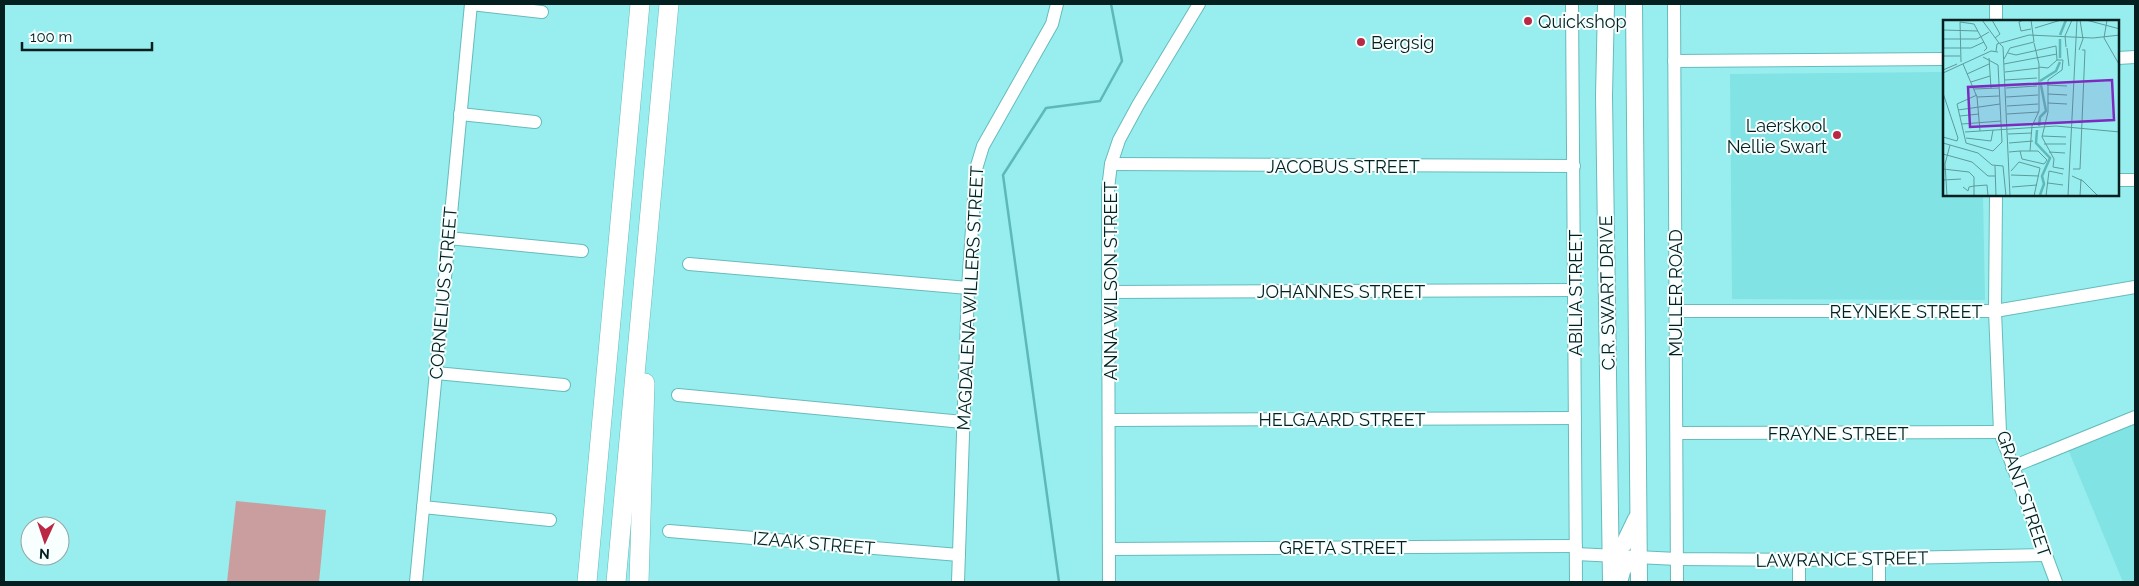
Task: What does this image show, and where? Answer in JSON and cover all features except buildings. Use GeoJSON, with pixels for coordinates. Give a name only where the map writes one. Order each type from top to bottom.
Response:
{"type":"FeatureCollection","features":[{"type":"Feature","properties":{"kind":"highway"},"geometry":{"type":"LineString","coordinates":[[586,582],[640,4]]}},
{"type":"Feature","properties":{"kind":"highway"},"geometry":{"type":"LineString","coordinates":[[616,582],[669,4]]}},
{"type":"Feature","properties":{"kind":"highway"},"geometry":{"type":"LineString","coordinates":[[639,582],[645,403],[645,352],[641,300]]}},
{"type":"Feature","properties":{"kind":"highway"},"geometry":{"type":"LineString","coordinates":[[581,582],[601,425]]}},
{"type":"Feature","properties":{"kind":"main road","name":"C.R. SWART DRIVE"},"geometry":{"type":"LineString","coordinates":[[1606,4],[1604,114],[1611,582]]}},
{"type":"Feature","properties":{"kind":"main road","name":"C.R. SWART DRIVE"},"geometry":{"type":"LineString","coordinates":[[1634,4],[1639,582]]}},
{"type":"Feature","properties":{"kind":"main road"},"geometry":{"type":"LineString","coordinates":[[1610,555],[1624,544],[1638,514]]}},
{"type":"Feature","properties":{"kind":"main road"},"geometry":{"type":"LineString","coordinates":[[1619,582],[1623,568],[1638,557]]}},
{"type":"Feature","properties":{"kind":"street"},"geometry":{"type":"LineString","coordinates":[[471,4],[542,12]]}},
{"type":"Feature","properties":{"kind":"street","name":"CORNELIUS STREET"},"geometry":{"type":"LineString","coordinates":[[416,582],[471,4]]}},
{"type":"Feature","properties":{"kind":"street","name":"MAGDALENA WILLERS STREET"},"geometry":{"type":"LineString","coordinates":[[958,582],[968,288],[976,169],[979,155],[1052,24],[1057,4]]}},
{"type":"Feature","properties":{"kind":"street","name":"ANNA WILSON STREET"},"geometry":{"type":"LineString","coordinates":[[1109,582],[1108,189],[1111,164],[1120,140],[1138,105],[1199,4]]}},
{"type":"Feature","properties":{"kind":"street","name":"ABILIA STREET"},"geometry":{"type":"LineString","coordinates":[[1572,4],[1576,582]]}},
{"type":"Feature","properties":{"kind":"street","name":"MULLER ROAD"},"geometry":{"type":"LineString","coordinates":[[1674,4],[1678,582]]}},
{"type":"Feature","properties":{"kind":"street"},"geometry":{"type":"LineString","coordinates":[[1996,4],[1996,20]]}},
{"type":"Feature","properties":{"kind":"street"},"geometry":{"type":"LineString","coordinates":[[2119,58],[2135,57]]}},
{"type":"Feature","properties":{"kind":"street"},"geometry":{"type":"LineString","coordinates":[[1674,61],[1943,59]]}},
{"type":"Feature","properties":{"kind":"street"},"geometry":{"type":"LineString","coordinates":[[460,114],[536,122]]}},
{"type":"Feature","properties":{"kind":"street","name":"JACOBUS STREET"},"geometry":{"type":"LineString","coordinates":[[1111,164],[1574,166]]}},
{"type":"Feature","properties":{"kind":"street"},"geometry":{"type":"LineString","coordinates":[[2119,180],[2135,180]]}},
{"type":"Feature","properties":{"kind":"street","name":"GRANT STREET"},"geometry":{"type":"LineString","coordinates":[[1996,196],[1995,311],[2000,432],[2056,582]]}},
{"type":"Feature","properties":{"kind":"street"},"geometry":{"type":"LineString","coordinates":[[448,238],[582,251]]}},
{"type":"Feature","properties":{"kind":"street"},"geometry":{"type":"LineString","coordinates":[[689,264],[968,288]]}},
{"type":"Feature","properties":{"kind":"street","name":"REYNEKE STREET"},"geometry":{"type":"LineString","coordinates":[[1675,311],[1995,311],[2135,287]]}},
{"type":"Feature","properties":{"kind":"street","name":"JOHANNES STREET"},"geometry":{"type":"LineString","coordinates":[[1108,292],[1575,290]]}},
{"type":"Feature","properties":{"kind":"street"},"geometry":{"type":"LineString","coordinates":[[436,373],[564,385]]}},
{"type":"Feature","properties":{"kind":"street"},"geometry":{"type":"LineString","coordinates":[[678,396],[963,422]]}},
{"type":"Feature","properties":{"kind":"street"},"geometry":{"type":"LineString","coordinates":[[2012,467],[2135,417]]}},
{"type":"Feature","properties":{"kind":"street","name":"HELGAARD STREET"},"geometry":{"type":"LineString","coordinates":[[1109,420],[1575,418]]}},
{"type":"Feature","properties":{"kind":"street","name":"FRAYNE STREET"},"geometry":{"type":"LineString","coordinates":[[1677,433],[2000,432]]}},
{"type":"Feature","properties":{"kind":"street"},"geometry":{"type":"LineString","coordinates":[[423,507],[550,520]]}},
{"type":"Feature","properties":{"kind":"street","name":"IZAAK STREET"},"geometry":{"type":"LineString","coordinates":[[670,531],[959,555]]}},
{"type":"Feature","properties":{"kind":"street","name":"GRETA STREET"},"geometry":{"type":"LineString","coordinates":[[1109,549],[1576,550],[1638,557]]}},
{"type":"Feature","properties":{"kind":"street","name":"LAWRANCE STREET"},"geometry":{"type":"LineString","coordinates":[[1638,557],[1799,560],[2045,555]]}},
{"type":"Feature","properties":{"kind":"street"},"geometry":{"type":"LineString","coordinates":[[1878,559],[1879,582]]}},
{"type":"Feature","properties":{"kind":"street"},"geometry":{"type":"LineString","coordinates":[[1799,560],[1799,582]]}},
{"type":"Feature","properties":{"kind":"shaded area","name":"Laerskool Nellie Swart"},"geometry":{"type":"Polygon","coordinates":[[[1943,72],[1943,196],[1983,196],[1985,300],[1732,299],[1730,74],[1943,72]]]}},
{"type":"Feature","properties":{"kind":"shaded area"},"geometry":{"type":"Polygon","coordinates":[[[2135,422],[2135,582],[2123,582],[2068,449],[2135,422]]]}},
{"type":"Feature","properties":{"kind":"shaded area"},"geometry":{"type":"Polygon","coordinates":[[[236,501],[326,510],[319,582],[227,582],[236,501]]]}},
{"type":"Feature","properties":{"kind":"waterway"},"geometry":{"type":"LineString","coordinates":[[1059,582],[1003,175],[1046,108],[1100,101],[1122,61],[1111,4]]}},
{"type":"Feature","properties":{"kind":"place","name":"Quickshop"},"geometry":{"type":"Point","coordinates":[1528,21]}},
{"type":"Feature","properties":{"kind":"place","name":"Bergsig"},"geometry":{"type":"Point","coordinates":[1361,42]}},
{"type":"Feature","properties":{"kind":"place","name":"Laerskool Nellie Swart"},"geometry":{"type":"Point","coordinates":[1837,135]}}]}
